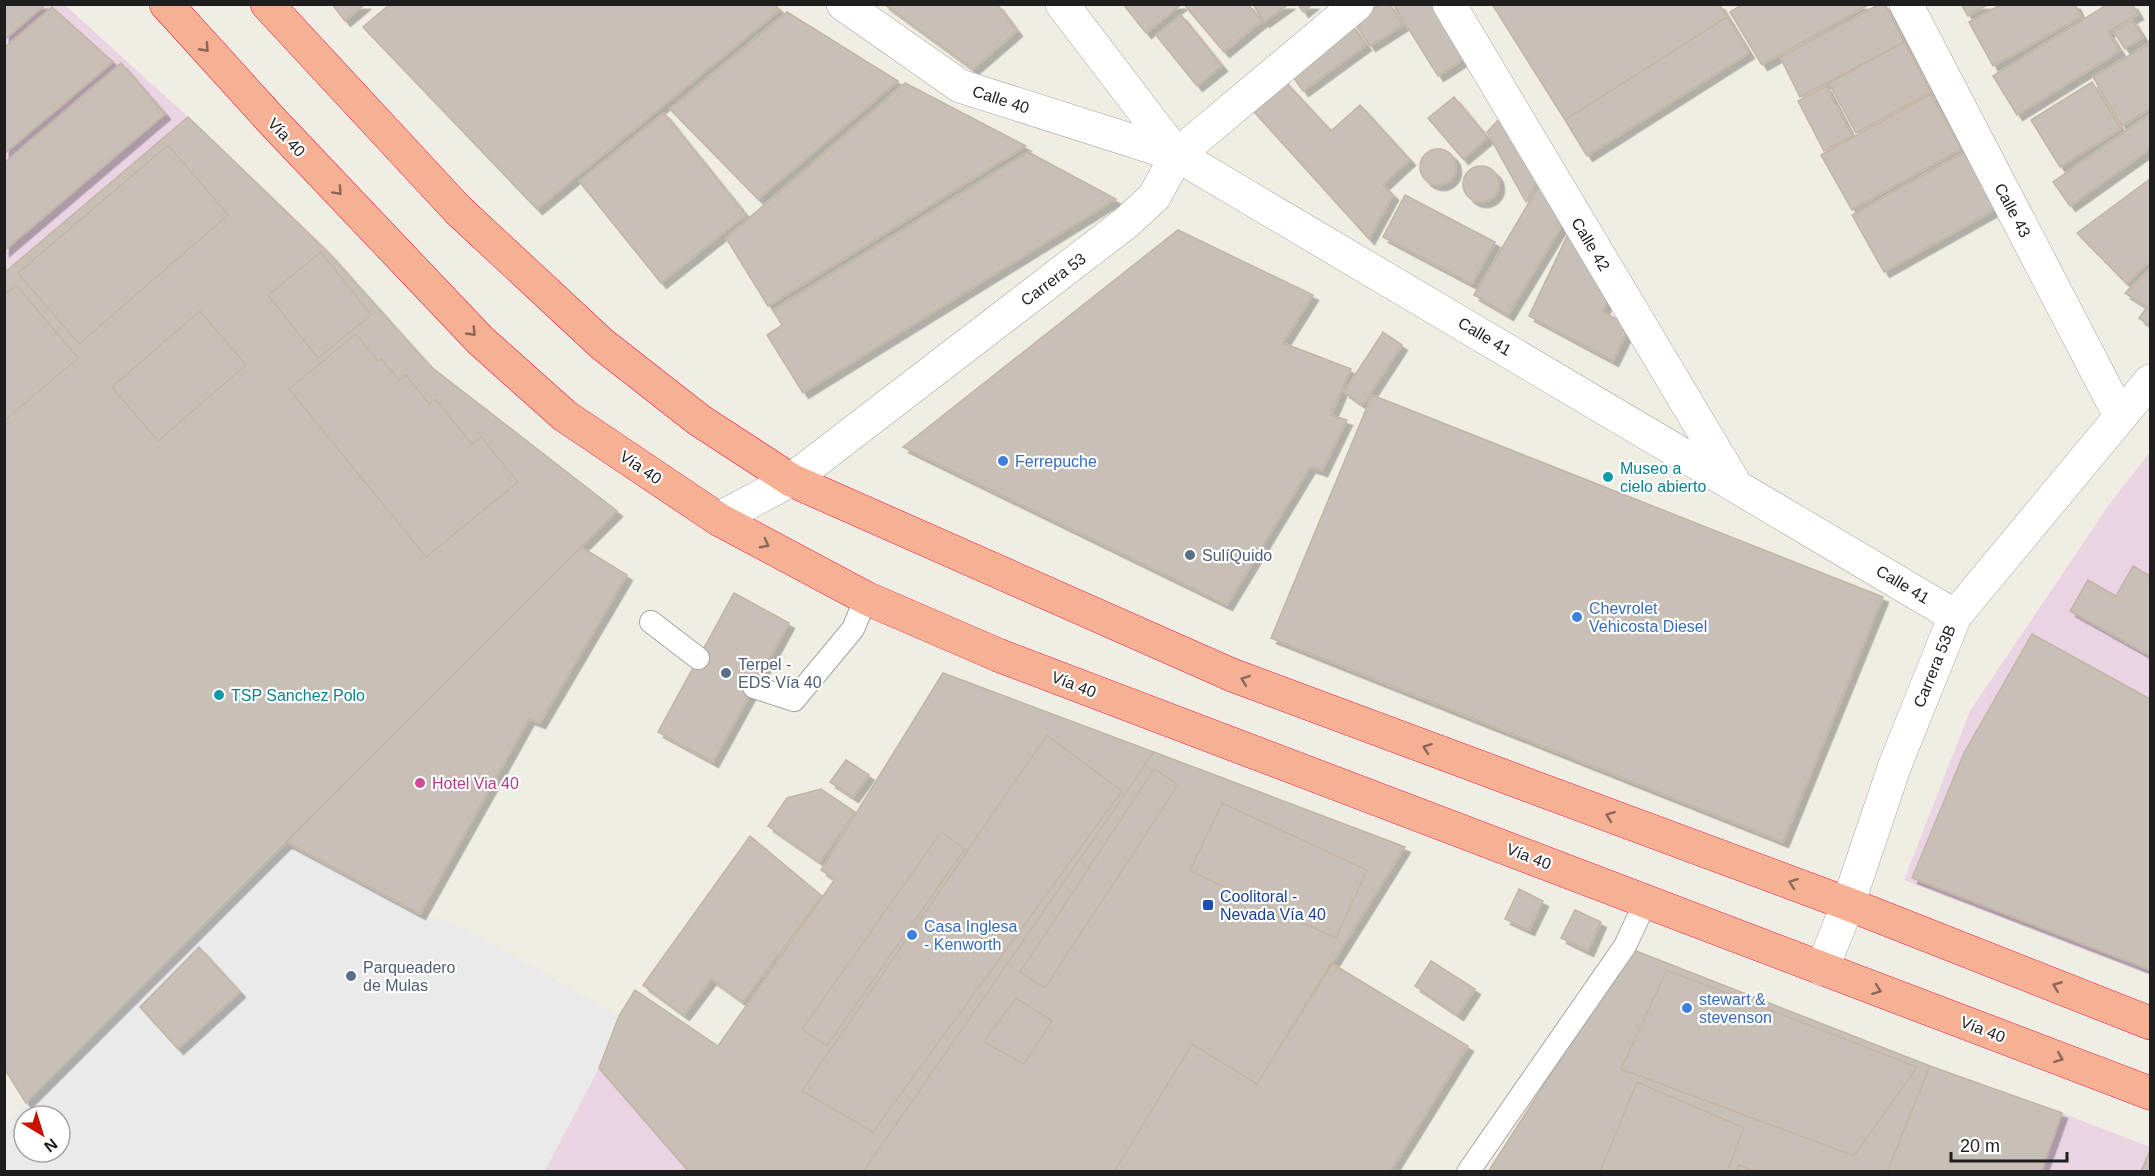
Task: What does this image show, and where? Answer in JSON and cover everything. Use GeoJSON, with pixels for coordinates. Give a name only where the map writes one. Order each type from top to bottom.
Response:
{"type":"FeatureCollection","features":[{"type":"Feature","properties":{"kind":"highway","name":"Vía 40"},"geometry":{"type":"LineString","coordinates":[[166,4],[274,123],[481,341],[565,416],[718,519],[866,598],[998,655],[2151,1093]]}},
{"type":"Feature","properties":{"kind":"highway"},"geometry":{"type":"LineString","coordinates":[[267,4],[458,210],[602,344],[699,420],[791,480],[1232,675],[1848,904],[2151,1023]]}},
{"type":"Feature","properties":{"kind":"street","name":"Calle 40"},"geometry":{"type":"LineString","coordinates":[[843,4],[960,86],[1177,155]]}},
{"type":"Feature","properties":{"kind":"street","name":"Calle 41"},"geometry":{"type":"LineString","coordinates":[[1062,4],[1177,155],[1954,615]]}},
{"type":"Feature","properties":{"kind":"street","name":"Carrera 53"},"geometry":{"type":"LineString","coordinates":[[718,519],[791,480],[1127,222],[1154,197],[1177,155],[1357,4]]}},
{"type":"Feature","properties":{"kind":"street","name":"Calle 42"},"geometry":{"type":"LineString","coordinates":[[1449,4],[1734,484]]}},
{"type":"Feature","properties":{"kind":"street","name":"Calle 43"},"geometry":{"type":"LineString","coordinates":[[1906,4],[2120,416]]}},
{"type":"Feature","properties":{"kind":"street","name":"Carrera 53B"},"geometry":{"type":"LineString","coordinates":[[1822,969],[1848,904],[1895,765],[1954,615],[2151,381]]}},
{"type":"Feature","properties":{"kind":"lane"},"geometry":{"type":"LineString","coordinates":[[754,687],[794,700],[853,629],[866,598]]}},
{"type":"Feature","properties":{"kind":"lane"},"geometry":{"type":"LineString","coordinates":[[651,622],[698,658]]}},
{"type":"Feature","properties":{"kind":"lane"},"geometry":{"type":"LineString","coordinates":[[1468,1172],[1625,946],[1646,901]]}},
{"type":"Feature","properties":{"kind":"shaded area"},"geometry":{"type":"Polygon","coordinates":[[[5,5],[65,5],[188,117],[5,273],[5,5]]]}},
{"type":"Feature","properties":{"kind":"shaded area"},"geometry":{"type":"Polygon","coordinates":[[[2150,452],[2150,975],[1904,880],[1970,711],[2108,506],[2150,452]]]}},
{"type":"Feature","properties":{"kind":"shaded area","name":"Parqueadero de Mulas"},"geometry":{"type":"Polygon","coordinates":[[[286,842],[420,914],[457,925],[479,936],[619,1016],[599,1068],[544,1171],[5,1172],[5,1125],[12,1118],[12,1164],[72,1164],[72,1104],[26,1104],[286,842]]]}},
{"type":"Feature","properties":{"kind":"shaded area"},"geometry":{"type":"Polygon","coordinates":[[[599,1068],[689,1171],[544,1172],[599,1068]]]}},
{"type":"Feature","properties":{"kind":"shaded area"},"geometry":{"type":"Polygon","coordinates":[[[2062,1113],[2150,1147],[2150,1171],[2041,1172],[2062,1113]]]}},
{"type":"Feature","properties":{"kind":"building"},"geometry":{"type":"Polygon","coordinates":[[[4,4],[46,4],[4,40],[4,4]]]}},
{"type":"Feature","properties":{"kind":"building"},"geometry":{"type":"Polygon","coordinates":[[[332,4],[365,4],[345,21],[332,4]]]}},
{"type":"Feature","properties":{"kind":"building"},"geometry":{"type":"Polygon","coordinates":[[[390,4],[774,4],[780,10],[537,209],[363,27],[390,4]]]}},
{"type":"Feature","properties":{"kind":"building"},"geometry":{"type":"Polygon","coordinates":[[[884,4],[997,4],[1017,31],[973,69],[884,4]]]}},
{"type":"Feature","properties":{"kind":"building"},"geometry":{"type":"Polygon","coordinates":[[[1123,4],[1182,4],[1146,33],[1123,4]]]}},
{"type":"Feature","properties":{"kind":"building"},"geometry":{"type":"Polygon","coordinates":[[[1189,4],[1248,4],[1262,21],[1224,52],[1186,7],[1189,4]]]}},
{"type":"Feature","properties":{"kind":"building"},"geometry":{"type":"Polygon","coordinates":[[[1253,4],[1289,4],[1264,22],[1253,4]]]}},
{"type":"Feature","properties":{"kind":"building"},"geometry":{"type":"Polygon","coordinates":[[[1298,4],[1313,4],[1303,12],[1298,4]]]}},
{"type":"Feature","properties":{"kind":"building"},"geometry":{"type":"Polygon","coordinates":[[[1380,4],[1390,4],[1403,25],[1370,46],[1354,22],[1380,4]]]}},
{"type":"Feature","properties":{"kind":"building"},"geometry":{"type":"Polygon","coordinates":[[[1393,4],[1437,4],[1469,56],[1438,76],[1393,4]]]}},
{"type":"Feature","properties":{"kind":"building"},"geometry":{"type":"Polygon","coordinates":[[[1492,4],[1719,4],[1727,17],[1565,120],[1492,4]]]}},
{"type":"Feature","properties":{"kind":"building"},"geometry":{"type":"Polygon","coordinates":[[[1743,4],[1870,4],[1762,65],[1730,12],[1743,4]]]}},
{"type":"Feature","properties":{"kind":"building"},"geometry":{"type":"Polygon","coordinates":[[[1880,4],[1885,4],[1904,42],[1800,97],[1780,57],[1880,4]]]}},
{"type":"Feature","properties":{"kind":"building"},"geometry":{"type":"Polygon","coordinates":[[[1961,4],[1989,4],[1968,16],[1961,4]]]}},
{"type":"Feature","properties":{"kind":"building"},"geometry":{"type":"Polygon","coordinates":[[[2002,4],[2075,4],[2081,17],[1993,66],[1969,22],[2002,4]]]}},
{"type":"Feature","properties":{"kind":"building"},"geometry":{"type":"Polygon","coordinates":[[[2108,4],[2132,4],[2138,14],[2108,32],[2120,51],[2017,115],[1993,76],[2108,4]]]}},
{"type":"Feature","properties":{"kind":"building"},"geometry":{"type":"Polygon","coordinates":[[[52,7],[113,62],[4,154],[4,48],[52,7]]]}},
{"type":"Feature","properties":{"kind":"building"},"geometry":{"type":"Polygon","coordinates":[[[787,12],[898,81],[758,199],[670,109],[787,12]]]}},
{"type":"Feature","properties":{"kind":"building"},"geometry":{"type":"Polygon","coordinates":[[[1181,15],[1222,66],[1197,86],[1156,35],[1181,15]]]}},
{"type":"Feature","properties":{"kind":"building"},"geometry":{"type":"Polygon","coordinates":[[[1727,17],[1749,53],[1587,156],[1565,120],[1727,17]]]}},
{"type":"Feature","properties":{"kind":"building"},"geometry":{"type":"Polygon","coordinates":[[[2132,20],[2143,37],[2125,49],[2114,32],[2132,20]]]}},
{"type":"Feature","properties":{"kind":"building"},"geometry":{"type":"Polygon","coordinates":[[[1351,24],[1366,45],[1303,91],[1288,70],[1351,24]]]}},
{"type":"Feature","properties":{"kind":"building"},"geometry":{"type":"Polygon","coordinates":[[[1904,42],[1931,92],[1856,133],[1829,83],[1904,42]]]}},
{"type":"Feature","properties":{"kind":"building"},"geometry":{"type":"Polygon","coordinates":[[[2150,43],[2150,109],[2122,126],[2093,77],[2150,43]]]}},
{"type":"Feature","properties":{"kind":"building"},"geometry":{"type":"Polygon","coordinates":[[[121,63],[165,114],[4,251],[4,163],[121,63]]]}},
{"type":"Feature","properties":{"kind":"building"},"geometry":{"type":"Polygon","coordinates":[[[1279,75],[1331,131],[1360,105],[1410,160],[1383,185],[1393,195],[1369,239],[1247,104],[1279,75]]]}},
{"type":"Feature","properties":{"kind":"building"},"geometry":{"type":"Polygon","coordinates":[[[2092,82],[2121,129],[2060,167],[2031,120],[2092,82]]]}},
{"type":"Feature","properties":{"kind":"building"},"geometry":{"type":"Polygon","coordinates":[[[905,83],[1026,146],[768,306],[726,238],[905,83]]]}},
{"type":"Feature","properties":{"kind":"building"},"geometry":{"type":"Polygon","coordinates":[[[1826,86],[1852,136],[1824,151],[1798,101],[1826,86]]]}},
{"type":"Feature","properties":{"kind":"building"},"geometry":{"type":"Polygon","coordinates":[[[1931,94],[1961,149],[1852,210],[1821,155],[1931,94]]]}},
{"type":"Feature","properties":{"kind":"building"},"geometry":{"type":"Polygon","coordinates":[[[1454,97],[1488,138],[1463,159],[1428,118],[1454,97]]]}},
{"type":"Feature","properties":{"kind":"building"},"geometry":{"type":"Polygon","coordinates":[[[664,113],[746,215],[661,283],[579,181],[664,113]]]}},
{"type":"Feature","properties":{"kind":"building"},"geometry":{"type":"Polygon","coordinates":[[[2150,114],[2150,149],[2070,206],[2053,182],[2150,114]]]}},
{"type":"Feature","properties":{"kind":"building","name":"TSP Sanchez Polo"},"geometry":{"type":"Polygon","coordinates":[[[188,117],[327,251],[430,366],[617,511],[26,1103],[4,1068],[4,273],[188,117]]]}},
{"type":"Feature","properties":{"kind":"building"},"geometry":{"type":"Polygon","coordinates":[[[1501,117],[1538,180],[1526,202],[1487,132],[1501,117]]]}},
{"type":"Feature","properties":{"kind":"building"},"geometry":{"type":"Polygon","coordinates":[[[168,145],[228,215],[79,344],[18,273],[168,145]]]}},
{"type":"Feature","properties":{"kind":"building"},"geometry":{"type":"Polygon","coordinates":[[[1438,149],[1451,154],[1456,167],[1451,180],[1438,185],[1425,180],[1420,167],[1425,154],[1438,149]]]}},
{"type":"Feature","properties":{"kind":"building"},"geometry":{"type":"Polygon","coordinates":[[[1028,152],[1116,199],[803,393],[767,335],[782,325],[773,310],[1028,152]]]}},
{"type":"Feature","properties":{"kind":"building"},"geometry":{"type":"Polygon","coordinates":[[[1964,152],[1996,209],[1884,272],[1852,215],[1964,152]]]}},
{"type":"Feature","properties":{"kind":"building"},"geometry":{"type":"Polygon","coordinates":[[[1481,166],[1494,171],[1499,184],[1494,197],[1481,202],[1468,197],[1463,184],[1468,171],[1481,166]]]}},
{"type":"Feature","properties":{"kind":"building"},"geometry":{"type":"Polygon","coordinates":[[[2150,179],[2150,261],[2127,284],[2077,233],[2150,179]]]}},
{"type":"Feature","properties":{"kind":"building"},"geometry":{"type":"Polygon","coordinates":[[[1540,184],[1564,222],[1508,315],[1474,295],[1540,184]]]}},
{"type":"Feature","properties":{"kind":"building"},"geometry":{"type":"Polygon","coordinates":[[[1405,195],[1495,242],[1472,284],[1383,237],[1405,195]]]}},
{"type":"Feature","properties":{"kind":"building"},"geometry":{"type":"Polygon","coordinates":[[[1178,230],[1313,295],[1283,343],[1351,369],[1331,415],[1347,420],[1322,471],[1310,467],[1227,605],[903,447],[1178,230]]]}},
{"type":"Feature","properties":{"kind":"building"},"geometry":{"type":"Polygon","coordinates":[[[1570,230],[1610,293],[1603,312],[1630,326],[1613,361],[1529,316],[1570,230]]]}},
{"type":"Feature","properties":{"kind":"building"},"geometry":{"type":"Polygon","coordinates":[[[321,252],[371,315],[318,358],[268,295],[321,252]]]}},
{"type":"Feature","properties":{"kind":"building"},"geometry":{"type":"Polygon","coordinates":[[[2150,268],[2150,326],[2139,318],[2147,307],[2125,293],[2150,268]]]}},
{"type":"Feature","properties":{"kind":"building"},"geometry":{"type":"Polygon","coordinates":[[[16,285],[78,358],[4,421],[4,295],[16,285]]]}},
{"type":"Feature","properties":{"kind":"building"},"geometry":{"type":"Polygon","coordinates":[[[200,311],[246,365],[158,441],[112,387],[200,311]]]}},
{"type":"Feature","properties":{"kind":"building"},"geometry":{"type":"Polygon","coordinates":[[[1383,332],[1402,345],[1363,405],[1344,392],[1383,332]]]}},
{"type":"Feature","properties":{"kind":"building"},"geometry":{"type":"Polygon","coordinates":[[[356,334],[378,361],[381,359],[399,380],[406,375],[429,404],[435,399],[472,444],[481,437],[518,482],[426,557],[289,389],[356,334]]]}},
{"type":"Feature","properties":{"kind":"building","name":"Chevrolet Vehicosta Diesel"},"geometry":{"type":"Polygon","coordinates":[[[1372,395],[1883,597],[1783,842],[1271,638],[1372,395]]]}},
{"type":"Feature","properties":{"kind":"building","name":"Hotel Via 40"},"geometry":{"type":"Polygon","coordinates":[[[581,547],[627,575],[540,723],[529,719],[420,914],[286,842],[581,547]]]}},
{"type":"Feature","properties":{"kind":"building"},"geometry":{"type":"Polygon","coordinates":[[[2133,566],[2150,576],[2150,656],[2070,611],[2088,580],[2116,596],[2133,566]]]}},
{"type":"Feature","properties":{"kind":"building","name":"Terpel - EDS Vía 40"},"geometry":{"type":"Polygon","coordinates":[[[734,593],[789,623],[713,762],[658,732],[734,593]]]}},
{"type":"Feature","properties":{"kind":"building"},"geometry":{"type":"Polygon","coordinates":[[[2032,634],[2150,699],[2150,970],[1912,878],[1964,753],[2032,634]]]}},
{"type":"Feature","properties":{"kind":"building","name":"Casa Inglesa - Kenworth"},"geometry":{"type":"Polygon","coordinates":[[[943,673],[1154,752],[863,1172],[689,1172],[599,1068],[619,1016],[635,990],[718,1046],[835,879],[821,870],[943,673]]]}},
{"type":"Feature","properties":{"kind":"building"},"geometry":{"type":"Polygon","coordinates":[[[1047,735],[1122,791],[873,1132],[802,1091],[1047,735]]]}},
{"type":"Feature","properties":{"kind":"building","name":"Coolitoral - Nevada Vía 40"},"geometry":{"type":"Polygon","coordinates":[[[1154,752],[1405,847],[1257,1084],[1192,1044],[1114,1172],[863,1172],[1154,752]]]}},
{"type":"Feature","properties":{"kind":"building"},"geometry":{"type":"Polygon","coordinates":[[[846,760],[869,775],[853,797],[830,782],[846,760]]]}},
{"type":"Feature","properties":{"kind":"building"},"geometry":{"type":"Polygon","coordinates":[[[1154,769],[1178,785],[1045,988],[1020,972],[1154,769]]]}},
{"type":"Feature","properties":{"kind":"building"},"geometry":{"type":"Polygon","coordinates":[[[821,789],[855,812],[820,862],[768,826],[787,798],[821,789]]]}},
{"type":"Feature","properties":{"kind":"building"},"geometry":{"type":"Polygon","coordinates":[[[1222,803],[1367,870],[1336,938],[1190,871],[1222,803]]]}},
{"type":"Feature","properties":{"kind":"building"},"geometry":{"type":"Polygon","coordinates":[[[941,832],[965,849],[827,1046],[802,1029],[941,832]]]}},
{"type":"Feature","properties":{"kind":"building"},"geometry":{"type":"Polygon","coordinates":[[[750,836],[822,896],[743,1002],[711,979],[684,1015],[643,985],[750,836]]]}},
{"type":"Feature","properties":{"kind":"building"},"geometry":{"type":"Polygon","coordinates":[[[1519,889],[1543,901],[1529,930],[1505,919],[1519,889]]]}},
{"type":"Feature","properties":{"kind":"building"},"geometry":{"type":"Polygon","coordinates":[[[1575,910],[1601,922],[1588,951],[1561,938],[1575,910]]]}},
{"type":"Feature","properties":{"kind":"building"},"geometry":{"type":"Polygon","coordinates":[[[199,947],[240,992],[178,1049],[140,1007],[199,947]]]}},
{"type":"Feature","properties":{"kind":"building","name":"stewart & stevenson"},"geometry":{"type":"Polygon","coordinates":[[[1631,949],[1930,1066],[1887,1172],[1488,1172],[1631,949]]]}},
{"type":"Feature","properties":{"kind":"building"},"geometry":{"type":"Polygon","coordinates":[[[1431,961],[1475,989],[1458,1015],[1415,986],[1431,961]]]}},
{"type":"Feature","properties":{"kind":"building"},"geometry":{"type":"Polygon","coordinates":[[[1331,963],[1468,1046],[1390,1172],[1114,1172],[1192,1044],[1257,1084],[1331,963]]]}},
{"type":"Feature","properties":{"kind":"building"},"geometry":{"type":"Polygon","coordinates":[[[1667,970],[1917,1067],[1854,1156],[1621,1069],[1667,970]]]}},
{"type":"Feature","properties":{"kind":"building"},"geometry":{"type":"Polygon","coordinates":[[[1016,998],[1052,1021],[1024,1064],[984,1042],[1016,998]]]}},
{"type":"Feature","properties":{"kind":"building"},"geometry":{"type":"Polygon","coordinates":[[[1930,1066],[2062,1113],[2041,1172],[1887,1172],[1930,1066]]]}},
{"type":"Feature","properties":{"kind":"building"},"geometry":{"type":"Polygon","coordinates":[[[1637,1082],[1744,1128],[1727,1172],[1600,1172],[1637,1082]]]}},
{"type":"Feature","properties":{"kind":"building"},"geometry":{"type":"Polygon","coordinates":[[[2149,1153],[2150,1172],[2141,1171],[2149,1153]]]}},
{"type":"Feature","properties":{"kind":"building"},"geometry":{"type":"Polygon","coordinates":[[[1739,1165],[1756,1172],[1737,1172],[1739,1165]]]}},
{"type":"Feature","properties":{"kind":"place","name":"Ferrepuche"},"geometry":{"type":"Point","coordinates":[1003,461]}},
{"type":"Feature","properties":{"kind":"place","name":"Museo a cielo abierto"},"geometry":{"type":"Point","coordinates":[1608,477]}},
{"type":"Feature","properties":{"kind":"place","name":"SulíQuido"},"geometry":{"type":"Point","coordinates":[1190,555]}},
{"type":"Feature","properties":{"kind":"place","name":"Chevrolet Vehicosta Diesel"},"geometry":{"type":"Point","coordinates":[1577,617]}},
{"type":"Feature","properties":{"kind":"place","name":"Terpel - EDS Vía 40"},"geometry":{"type":"Point","coordinates":[726,673]}},
{"type":"Feature","properties":{"kind":"place","name":"TSP Sanchez Polo"},"geometry":{"type":"Point","coordinates":[219,695]}},
{"type":"Feature","properties":{"kind":"place","name":"Hotel Via 40"},"geometry":{"type":"Point","coordinates":[420,783]}},
{"type":"Feature","properties":{"kind":"place","name":"Coolitoral - Nevada Vía 40"},"geometry":{"type":"Point","coordinates":[1208,905]}},
{"type":"Feature","properties":{"kind":"place","name":"Casa Inglesa - Kenworth"},"geometry":{"type":"Point","coordinates":[912,935]}},
{"type":"Feature","properties":{"kind":"place","name":"Parqueadero de Mulas"},"geometry":{"type":"Point","coordinates":[351,976]}},
{"type":"Feature","properties":{"kind":"place","name":"stewart & stevenson"},"geometry":{"type":"Point","coordinates":[1687,1008]}}]}
